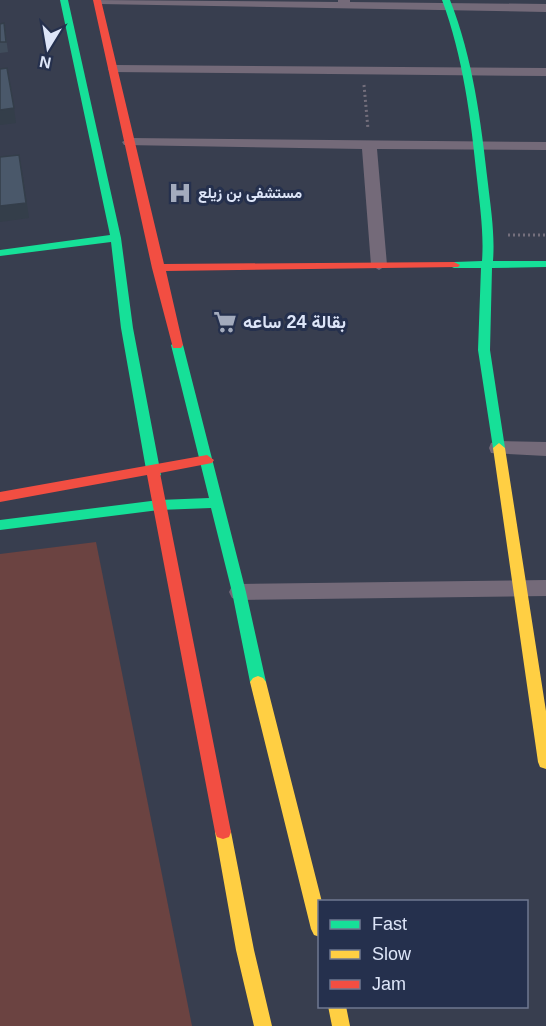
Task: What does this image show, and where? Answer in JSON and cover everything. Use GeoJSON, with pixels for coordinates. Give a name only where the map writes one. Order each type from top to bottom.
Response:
{"type":"FeatureCollection","features":[{"type":"Feature","properties":{"kind":"main road"},"geometry":{"type":"LineString","coordinates":[[63,0],[114,232],[127,328],[159,506],[192,663],[245,950],[263,1026]]}},
{"type":"Feature","properties":{"kind":"main road"},"geometry":{"type":"LineString","coordinates":[[98,0],[99,16],[115,69],[158,268],[207,460],[318,921]]}},
{"type":"Feature","properties":{"kind":"main road"},"geometry":{"type":"LineString","coordinates":[[447,3],[459,34],[480,146],[488,235],[488,264],[484,298],[484,350],[546,762]]}},
{"type":"Feature","properties":{"kind":"main road"},"geometry":{"type":"LineString","coordinates":[[0,241],[114,232]]}},
{"type":"Feature","properties":{"kind":"main road"},"geometry":{"type":"LineString","coordinates":[[0,253],[114,232]]}},
{"type":"Feature","properties":{"kind":"main road"},"geometry":{"type":"LineString","coordinates":[[158,268],[546,264]]}},
{"type":"Feature","properties":{"kind":"main road"},"geometry":{"type":"LineString","coordinates":[[0,497],[207,460]]}},
{"type":"Feature","properties":{"kind":"main road"},"geometry":{"type":"LineString","coordinates":[[0,525],[159,506],[216,503]]}},
{"type":"Feature","properties":{"kind":"main road"},"geometry":{"type":"LineString","coordinates":[[337,1008],[341,1026]]}},
{"type":"Feature","properties":{"kind":"street"},"geometry":{"type":"LineString","coordinates":[[98,0],[447,3],[546,8]]}},
{"type":"Feature","properties":{"kind":"street"},"geometry":{"type":"LineString","coordinates":[[115,69],[546,72]]}},
{"type":"Feature","properties":{"kind":"street"},"geometry":{"type":"LineString","coordinates":[[129,142],[546,146]]}},
{"type":"Feature","properties":{"kind":"street"},"geometry":{"type":"LineString","coordinates":[[369,144],[379,265]]}},
{"type":"Feature","properties":{"kind":"street"},"geometry":{"type":"LineString","coordinates":[[498,448],[546,449]]}},
{"type":"Feature","properties":{"kind":"street"},"geometry":{"type":"LineString","coordinates":[[239,592],[546,588]]}},
{"type":"Feature","properties":{"kind":"path"},"geometry":{"type":"LineString","coordinates":[[363,70],[369,144]]}},
{"type":"Feature","properties":{"kind":"path"},"geometry":{"type":"LineString","coordinates":[[488,235],[546,235]]}},
{"type":"Feature","properties":{"kind":"shaded area"},"geometry":{"type":"Polygon","coordinates":[[[96,542],[192,1026],[0,1026],[0,554],[96,542]]]}},
{"type":"Feature","properties":{"kind":"building"},"geometry":{"type":"Polygon","coordinates":[[[4,23],[6,42],[0,42],[0,24],[4,23]]]}},
{"type":"Feature","properties":{"kind":"building"},"geometry":{"type":"Polygon","coordinates":[[[7,68],[14,108],[0,110],[0,69],[7,68]]]}},
{"type":"Feature","properties":{"kind":"building"},"geometry":{"type":"Polygon","coordinates":[[[19,155],[26,203],[0,206],[0,157],[19,155]]]}},
{"type":"Feature","properties":{"kind":"traffic: fast"},"geometry":{"type":"LineString","coordinates":[[64,0],[116,238],[127,328],[154,475]]}},
{"type":"Feature","properties":{"kind":"traffic: fast"},"geometry":{"type":"LineString","coordinates":[[446,0],[459,34],[479,146],[489,240],[484,299],[484,350],[499,448]]}},
{"type":"Feature","properties":{"kind":"traffic: fast"},"geometry":{"type":"LineString","coordinates":[[0,253],[116,238]]}},
{"type":"Feature","properties":{"kind":"traffic: fast"},"geometry":{"type":"LineString","coordinates":[[454,265],[546,264]]}},
{"type":"Feature","properties":{"kind":"traffic: fast"},"geometry":{"type":"LineString","coordinates":[[177,345],[239,592],[258,682]]}},
{"type":"Feature","properties":{"kind":"traffic: fast"},"geometry":{"type":"LineString","coordinates":[[0,525],[159,505],[216,503]]}},
{"type":"Feature","properties":{"kind":"traffic: slow"},"geometry":{"type":"LineString","coordinates":[[499,448],[546,762]]}},
{"type":"Feature","properties":{"kind":"traffic: slow"},"geometry":{"type":"LineString","coordinates":[[258,682],[318,921]]}},
{"type":"Feature","properties":{"kind":"traffic: slow"},"geometry":{"type":"LineString","coordinates":[[223,832],[245,950],[263,1026]]}},
{"type":"Feature","properties":{"kind":"traffic: slow"},"geometry":{"type":"LineString","coordinates":[[337,1008],[341,1026]]}},
{"type":"Feature","properties":{"kind":"traffic: jam"},"geometry":{"type":"LineString","coordinates":[[97,0],[177,345]]}},
{"type":"Feature","properties":{"kind":"traffic: jam"},"geometry":{"type":"LineString","coordinates":[[158,268],[454,265]]}},
{"type":"Feature","properties":{"kind":"traffic: jam"},"geometry":{"type":"LineString","coordinates":[[0,497],[207,460]]}},
{"type":"Feature","properties":{"kind":"traffic: jam"},"geometry":{"type":"LineString","coordinates":[[154,475],[223,832]]}},
{"type":"Feature","properties":{"kind":"place","name":"مستشفى بن زيلع"},"geometry":{"type":"Point","coordinates":[180,193]}},
{"type":"Feature","properties":{"kind":"place","name":"بقالة 24 ساعه"},"geometry":{"type":"Point","coordinates":[225,322]}}]}
